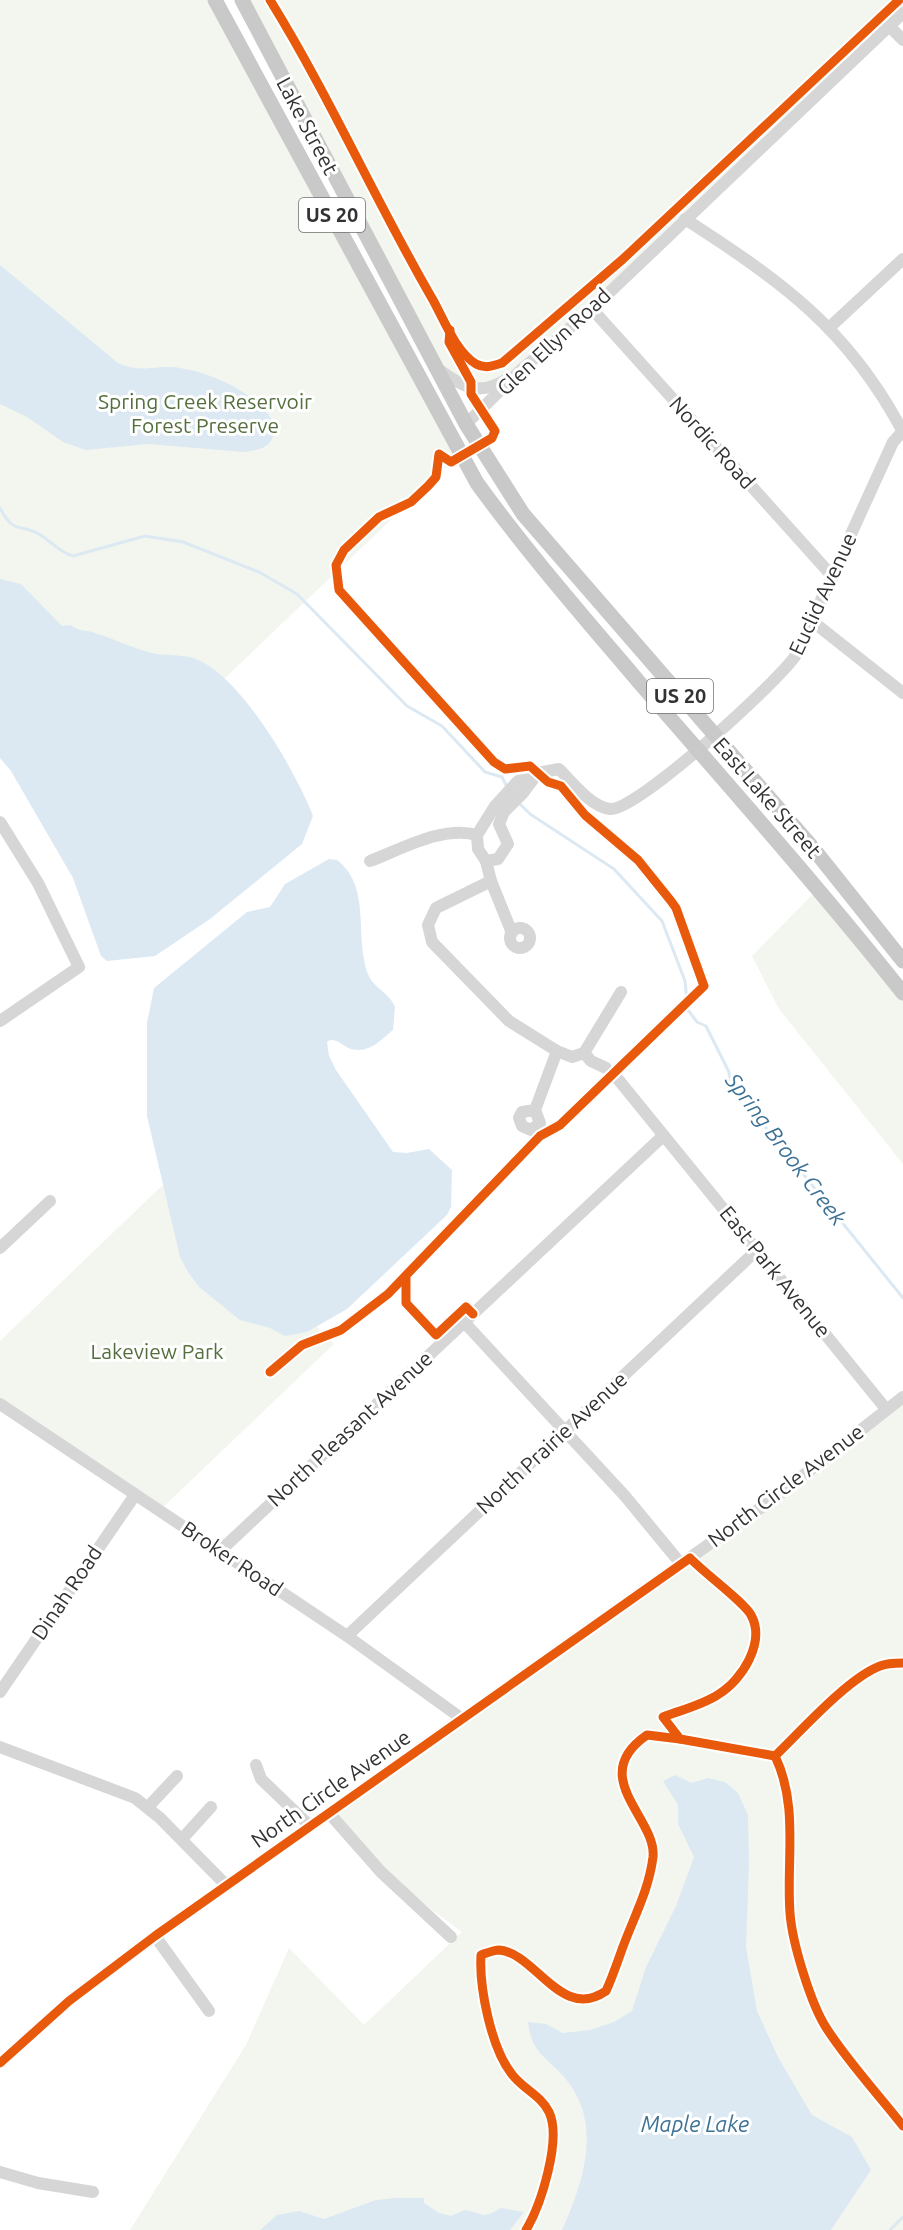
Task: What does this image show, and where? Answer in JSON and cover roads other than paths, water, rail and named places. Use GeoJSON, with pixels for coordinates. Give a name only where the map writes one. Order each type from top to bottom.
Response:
{"type":"FeatureCollection","features":[{"type":"Feature","properties":{"kind":"main road","name":"Lake Street"},"geometry":{"type":"LineString","coordinates":[[215,0],[448,430]]}},
{"type":"Feature","properties":{"kind":"main road","name":"Lake Street"},"geometry":{"type":"LineString","coordinates":[[242,0],[466,424]]}},
{"type":"Feature","properties":{"kind":"main road"},"geometry":{"type":"LineString","coordinates":[[448,430],[466,424]]}},
{"type":"Feature","properties":{"kind":"main road","name":"East Lake Street"},"geometry":{"type":"LineString","coordinates":[[466,424],[523,514],[812,847],[903,961]]}},
{"type":"Feature","properties":{"kind":"main road","name":"East Lake Street"},"geometry":{"type":"LineString","coordinates":[[448,430],[477,483],[509,527],[795,861],[903,993]]}},
{"type":"Feature","properties":{"kind":"street","name":"Glen Ellyn Road"},"geometry":{"type":"LineString","coordinates":[[466,424],[521,370],[592,309],[903,13]]}},
{"type":"Feature","properties":{"kind":"street"},"geometry":{"type":"LineString","coordinates":[[889,26],[903,40]]}},
{"type":"Feature","properties":{"kind":"street"},"geometry":{"type":"LineString","coordinates":[[685,219],[753,262],[830,327],[868,375],[903,432]]}},
{"type":"Feature","properties":{"kind":"street"},"geometry":{"type":"LineString","coordinates":[[830,327],[903,259]]}},
{"type":"Feature","properties":{"kind":"street","name":"Nordic Road"},"geometry":{"type":"LineString","coordinates":[[592,309],[832,577]]}},
{"type":"Feature","properties":{"kind":"street"},"geometry":{"type":"LineString","coordinates":[[436,367],[458,384],[484,390],[521,370]]}},
{"type":"Feature","properties":{"kind":"street","name":"Euclid Avenue"},"geometry":{"type":"LineString","coordinates":[[513,795],[538,772],[560,770],[596,804],[611,809],[630,802],[714,735],[787,668],[812,621],[893,442],[903,432]]}},
{"type":"Feature","properties":{"kind":"street"},"geometry":{"type":"LineString","coordinates":[[812,621],[903,693]]}},
{"type":"Feature","properties":{"kind":"street"},"geometry":{"type":"LineString","coordinates":[[512,933],[491,881],[486,861],[478,849],[477,835],[513,795]]}},
{"type":"Feature","properties":{"kind":"street"},"geometry":{"type":"LineString","coordinates":[[486,861],[498,859],[508,844],[499,824],[513,795]]}},
{"type":"Feature","properties":{"kind":"street"},"geometry":{"type":"LineString","coordinates":[[0,822],[38,883],[79,967],[0,1021]]}},
{"type":"Feature","properties":{"kind":"street"},"geometry":{"type":"LineString","coordinates":[[370,861],[445,834],[462,831],[477,835]]}},
{"type":"Feature","properties":{"kind":"street"},"geometry":{"type":"LineString","coordinates":[[491,881],[436,908],[428,925],[432,942],[509,1022],[556,1051],[572,1057],[584,1053],[621,992]]}},
{"type":"Feature","properties":{"kind":"street"},"geometry":{"type":"LineString","coordinates":[[535,1110],[556,1051]]}},
{"type":"Feature","properties":{"kind":"street"},"geometry":{"type":"LineString","coordinates":[[584,1053],[591,1061],[606,1068]]}},
{"type":"Feature","properties":{"kind":"street","name":"East Park Avenue"},"geometry":{"type":"LineString","coordinates":[[617,1078],[886,1409]]}},
{"type":"Feature","properties":{"kind":"street","name":"North Pleasant Avenue"},"geometry":{"type":"LineString","coordinates":[[220,1551],[663,1136]]}},
{"type":"Feature","properties":{"kind":"street"},"geometry":{"type":"LineString","coordinates":[[0,1248],[50,1201]]}},
{"type":"Feature","properties":{"kind":"street","name":"North Prairie Avenue"},"geometry":{"type":"LineString","coordinates":[[347,1636],[757,1250]]}},
{"type":"Feature","properties":{"kind":"street"},"geometry":{"type":"LineString","coordinates":[[464,1322],[625,1496],[681,1564]]}},
{"type":"Feature","properties":{"kind":"street","name":"North Circle Avenue"},"geometry":{"type":"LineString","coordinates":[[0,2063],[69,2001],[155,1936],[773,1499],[903,1397]]}},
{"type":"Feature","properties":{"kind":"street","name":"Broker Road"},"geometry":{"type":"LineString","coordinates":[[0,1404],[347,1636],[461,1718]]}},
{"type":"Feature","properties":{"kind":"street","name":"Dinah Road"},"geometry":{"type":"LineString","coordinates":[[0,1692],[135,1495]]}},
{"type":"Feature","properties":{"kind":"street"},"geometry":{"type":"LineString","coordinates":[[0,1747],[114,1788],[148,1807],[227,1886]]}},
{"type":"Feature","properties":{"kind":"street"},"geometry":{"type":"LineString","coordinates":[[256,1765],[261,1779],[310,1826]]}},
{"type":"Feature","properties":{"kind":"street"},"geometry":{"type":"LineString","coordinates":[[148,1807],[177,1776]]}},
{"type":"Feature","properties":{"kind":"street"},"geometry":{"type":"LineString","coordinates":[[182,1839],[211,1807]]}},
{"type":"Feature","properties":{"kind":"street"},"geometry":{"type":"LineString","coordinates":[[329,1813],[381,1872],[452,1937]]}},
{"type":"Feature","properties":{"kind":"street"},"geometry":{"type":"LineString","coordinates":[[155,1936],[208,2011]]}},
{"type":"Feature","properties":{"kind":"street"},"geometry":{"type":"LineString","coordinates":[[0,2172],[38,2183],[93,2192]]}},
{"type":"Feature","properties":{"kind":"water"},"geometry":{"type":"Polygon","coordinates":[[[0,265],[118,363],[133,368],[184,369],[221,380],[245,393],[264,409],[271,419],[274,431],[270,443],[260,449],[244,452],[148,444],[86,450],[63,442],[27,417],[0,404],[0,265]]]}},
{"type":"Feature","properties":{"kind":"water"},"geometry":{"type":"Polygon","coordinates":[[[0,579],[21,584],[62,626],[71,625],[152,653],[193,658],[211,667],[247,703],[264,726],[294,775],[313,816],[302,844],[210,919],[155,956],[107,961],[101,956],[73,878],[11,771],[0,758],[0,579]]]}},
{"type":"Feature","properties":{"kind":"water"},"geometry":{"type":"Polygon","coordinates":[[[329,859],[337,860],[348,871],[355,884],[364,959],[368,974],[395,1007],[393,1030],[379,1042],[369,1048],[357,1050],[330,1040],[327,1042],[329,1056],[336,1070],[393,1152],[407,1153],[429,1149],[452,1170],[451,1207],[447,1215],[347,1309],[307,1332],[285,1336],[270,1328],[240,1320],[199,1287],[180,1257],[147,1116],[147,1023],[154,988],[247,912],[270,907],[285,884],[329,859]]]}},
{"type":"Feature","properties":{"kind":"water","name":"Maple Lake"},"geometry":{"type":"Polygon","coordinates":[[[675,1775],[692,1783],[708,1778],[725,1782],[738,1793],[748,1815],[746,1947],[757,2011],[779,2059],[812,2115],[852,2137],[871,2170],[831,2230],[562,2230],[583,2172],[587,2133],[584,2114],[577,2095],[565,2078],[536,2048],[528,2022],[546,2024],[563,2033],[590,2030],[614,2022],[632,2011],[646,1967],[676,1906],[694,1857],[678,1824],[678,1805],[663,1781],[675,1775]]]}},
{"type":"Feature","properties":{"kind":"water"},"geometry":{"type":"Polygon","coordinates":[[[424,2198],[424,2203],[439,2213],[451,2216],[465,2210],[486,2215],[501,2208],[524,2212],[510,2230],[260,2230],[277,2215],[299,2211],[324,2219],[376,2200],[424,2198]]]}},
{"type":"Feature","properties":{"kind":"waterway","name":"Spring Brook Creek"},"geometry":{"type":"LineString","coordinates":[[0,508],[10,523],[35,532],[60,550],[73,556],[145,536],[183,542],[259,572],[297,594],[407,706],[442,726],[485,772],[502,777],[508,789]]}},
{"type":"Feature","properties":{"kind":"waterway","name":"Spring Brook Creek"},"geometry":{"type":"LineString","coordinates":[[519,803],[530,814],[614,869],[662,921],[685,981],[688,1010],[697,1022],[706,1026],[729,1072],[730,1083],[903,1298]]}},
{"type":"Feature","properties":{"kind":"waterway","name":"Spring Brook Creek"},"geometry":{"type":"LineString","coordinates":[[890,2230],[903,2217]]}},
{"type":"Feature","properties":{"kind":"park label","name":"Spring Creek Reservoir Forest Preserve"},"geometry":{"type":"Point","coordinates":[205,414]}},
{"type":"Feature","properties":{"kind":"park label","name":"Lakeview Park"},"geometry":{"type":"Point","coordinates":[157,1352]}}]}
